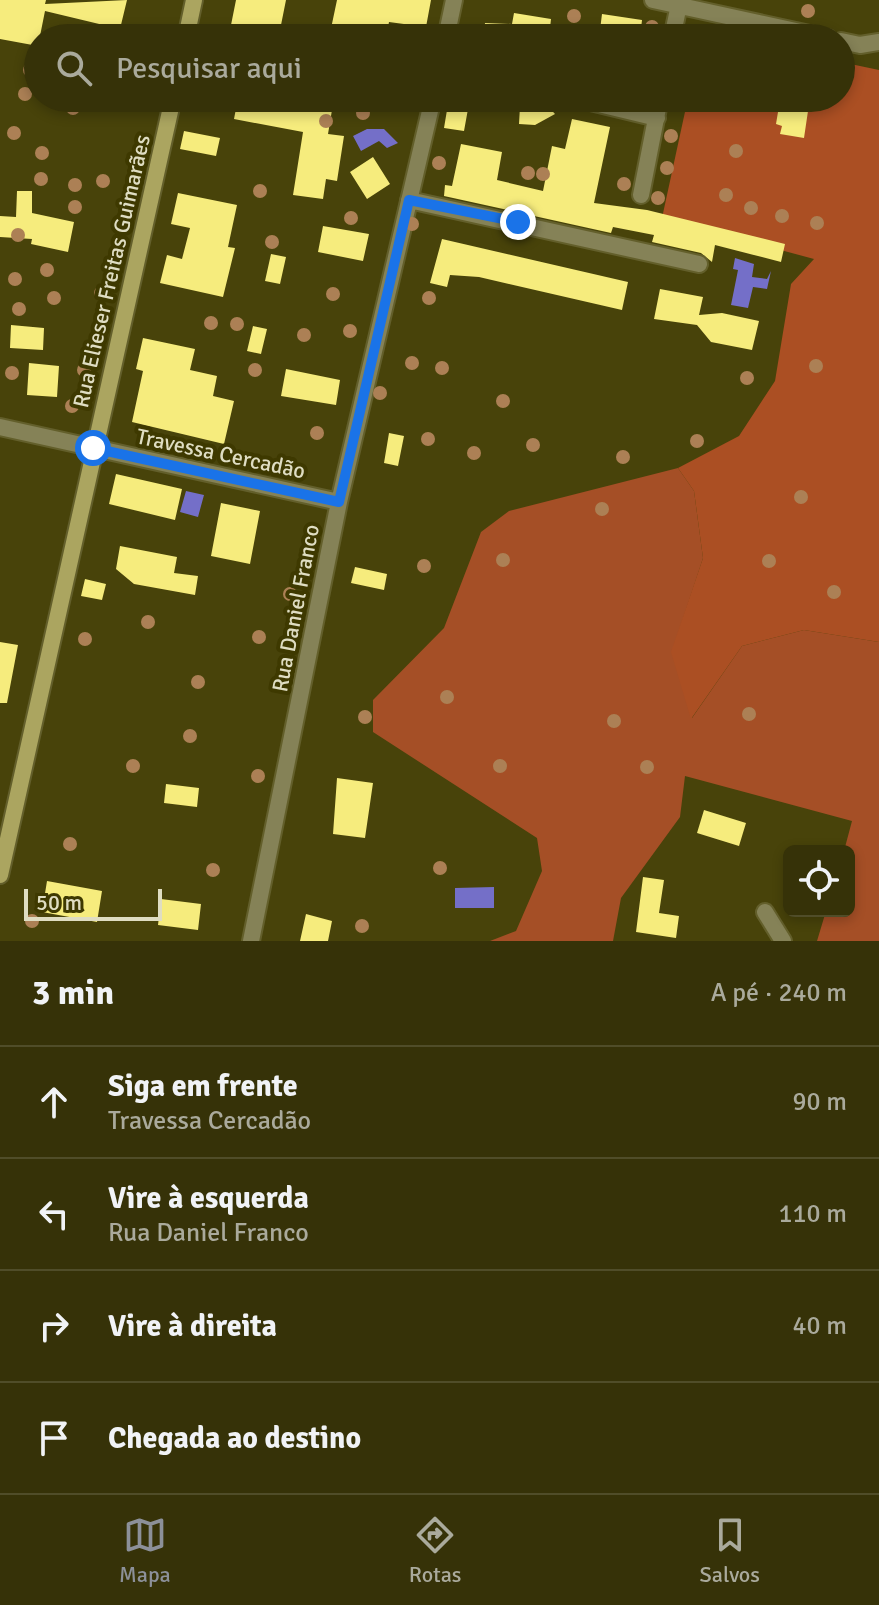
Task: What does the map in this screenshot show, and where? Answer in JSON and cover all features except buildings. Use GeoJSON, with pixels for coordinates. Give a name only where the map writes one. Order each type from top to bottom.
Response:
{"type":"FeatureCollection","features":[{"type":"Feature","properties":{"kind":"street"},"geometry":{"type":"LineString","coordinates":[[189,24],[194,0]]}},
{"type":"Feature","properties":{"kind":"street"},"geometry":{"type":"LineString","coordinates":[[449,24],[454,0]]}},
{"type":"Feature","properties":{"kind":"street"},"geometry":{"type":"LineString","coordinates":[[653,0],[768,24]]}},
{"type":"Feature","properties":{"kind":"street"},"geometry":{"type":"LineString","coordinates":[[675,24],[679,3]]}},
{"type":"Feature","properties":{"kind":"street"},"geometry":{"type":"LineString","coordinates":[[855,44],[879,42]]}},
{"type":"Feature","properties":{"kind":"street","name":"Rua Elieser Freitas Guimarães"},"geometry":{"type":"LineString","coordinates":[[0,875],[170,112]]}},
{"type":"Feature","properties":{"kind":"street","name":"Rua Daniel Franco"},"geometry":{"type":"LineString","coordinates":[[251,941],[339,502],[430,112]]}},
{"type":"Feature","properties":{"kind":"street"},"geometry":{"type":"LineString","coordinates":[[632,112],[657,118]]}},
{"type":"Feature","properties":{"kind":"street"},"geometry":{"type":"LineString","coordinates":[[641,195],[658,112]]}},
{"type":"Feature","properties":{"kind":"street"},"geometry":{"type":"LineString","coordinates":[[409,200],[699,264]]}},
{"type":"Feature","properties":{"kind":"street","name":"Travessa Cercadão"},"geometry":{"type":"LineString","coordinates":[[0,427],[339,502]]}},
{"type":"Feature","properties":{"kind":"street"},"geometry":{"type":"LineString","coordinates":[[765,912],[783,941]]}},
{"type":"Feature","properties":{"kind":"shaded area"},"geometry":{"type":"Polygon","coordinates":[[[855,65],[879,70],[879,642],[804,630],[742,646],[691,719],[671,652],[703,558],[694,491],[678,468],[739,436],[775,381],[791,284],[814,259],[662,218],[685,112],[855,112],[855,65]]]}},
{"type":"Feature","properties":{"kind":"shaded area"},"geometry":{"type":"Polygon","coordinates":[[[367,129],[384,129],[398,143],[387,148],[379,141],[361,151],[353,136],[367,129]]]}},
{"type":"Feature","properties":{"kind":"shaded area"},"geometry":{"type":"Polygon","coordinates":[[[735,258],[754,264],[752,277],[767,279],[771,271],[767,289],[753,287],[748,308],[731,305],[738,270],[733,269],[735,258]]]}},
{"type":"Feature","properties":{"kind":"shaded area"},"geometry":{"type":"Polygon","coordinates":[[[678,468],[694,491],[703,558],[672,652],[692,718],[742,646],[804,630],[879,642],[879,941],[817,941],[824,917],[855,917],[855,845],[846,845],[852,821],[685,776],[680,817],[621,898],[613,941],[490,941],[516,931],[542,871],[537,838],[373,732],[373,700],[444,628],[481,532],[509,511],[678,468]]]}},
{"type":"Feature","properties":{"kind":"shaded area"},"geometry":{"type":"Polygon","coordinates":[[[186,491],[204,495],[198,517],[180,512],[186,491]]]}},
{"type":"Feature","properties":{"kind":"shaded area"},"geometry":{"type":"Polygon","coordinates":[[[494,887],[494,908],[455,908],[455,888],[494,887]]]}},
{"type":"Feature","properties":{"kind":"route"},"geometry":{"type":"LineString","coordinates":[[93,448],[339,502],[409,200],[518,222]]}}]}
